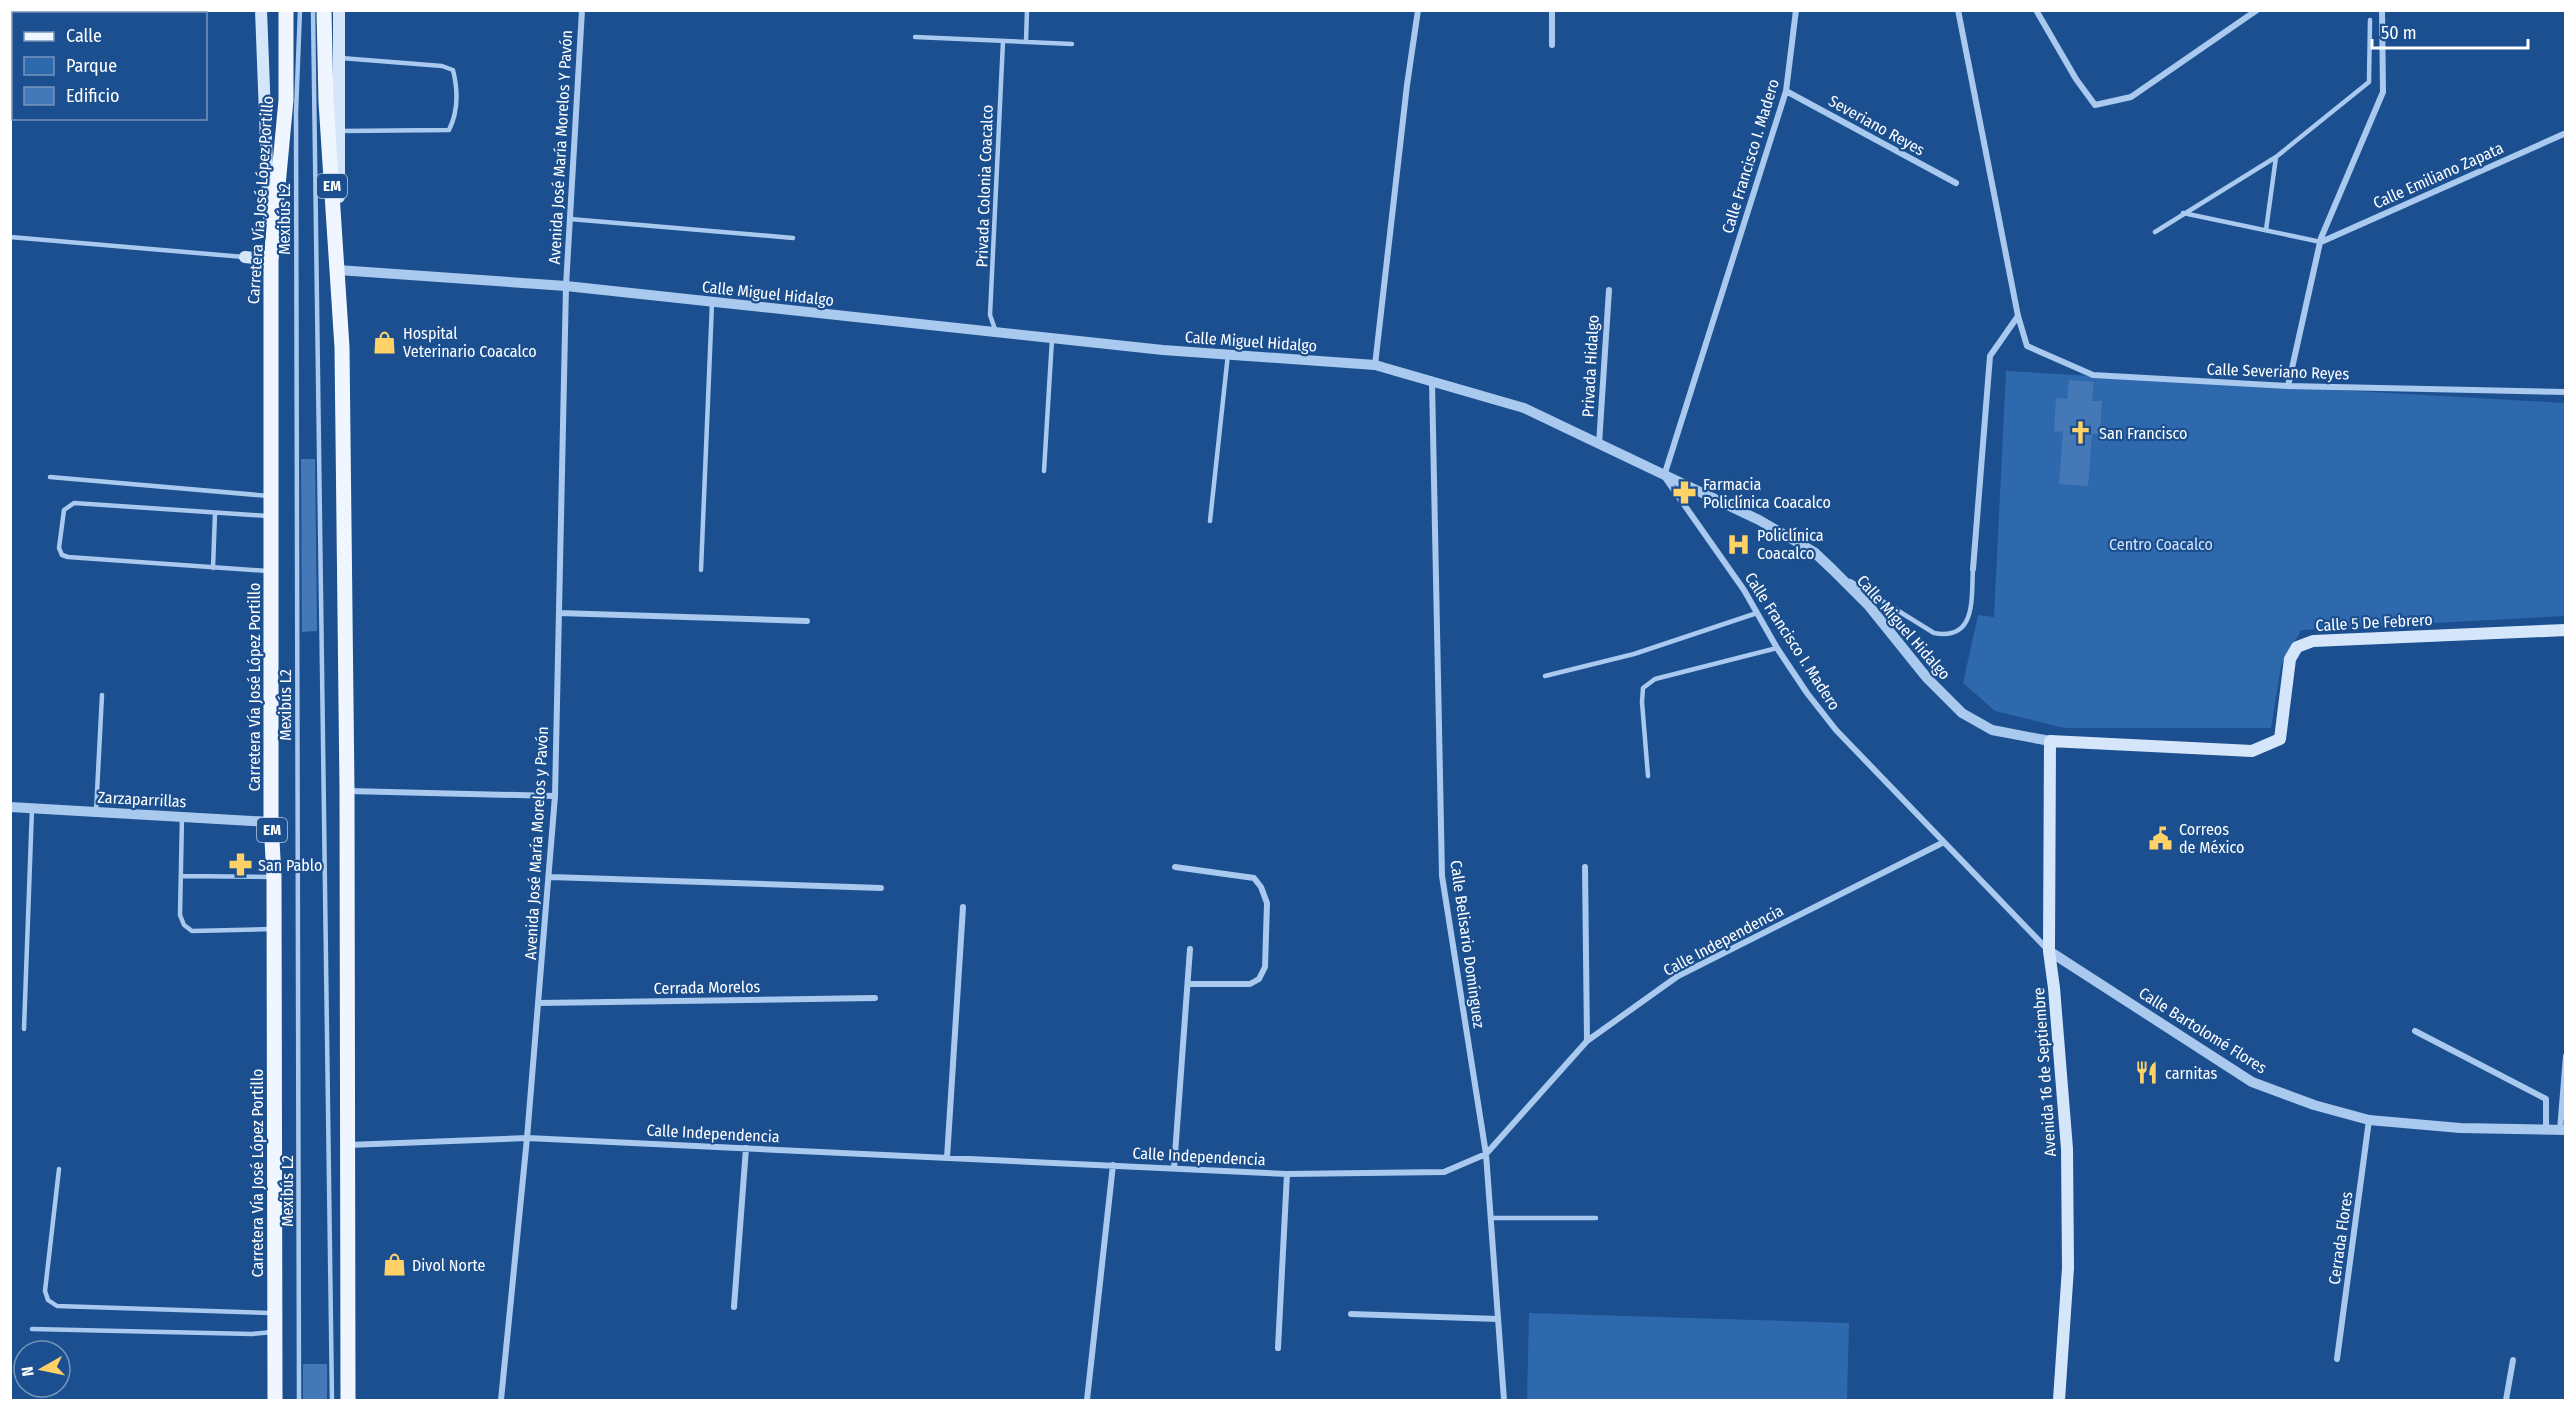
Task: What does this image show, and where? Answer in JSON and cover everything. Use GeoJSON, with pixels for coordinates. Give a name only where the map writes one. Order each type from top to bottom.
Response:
{"type":"FeatureCollection","features":[{"type":"Feature","properties":{"kind":"main road"},"geometry":{"type":"LineString","coordinates":[[245,257],[271,260],[261,10]]}},
{"type":"Feature","properties":{"kind":"main road","name":"Carretera Vía José López Portillo"},"geometry":{"type":"LineString","coordinates":[[275,1401],[274,877],[271,822],[273,571],[270,496],[271,260],[291,100],[286,10]]}},
{"type":"Feature","properties":{"kind":"main road","name":"EM"},"geometry":{"type":"LineString","coordinates":[[324,10],[320,102],[338,270],[342,347],[347,791],[348,1401]]}},
{"type":"Feature","properties":{"kind":"main road"},"geometry":{"type":"LineString","coordinates":[[338,270],[339,10]]}},
{"type":"Feature","properties":{"kind":"main road","name":"Calle 5 De Febrero"},"geometry":{"type":"LineString","coordinates":[[2050,741],[2252,751],[2280,739],[2290,659],[2297,647],[2313,641],[2565,630]]}},
{"type":"Feature","properties":{"kind":"main road","name":"Avenida 16 de Septiembre"},"geometry":{"type":"LineString","coordinates":[[2050,741],[2049,951],[2067,1149],[2068,1268],[2059,1401]]}},
{"type":"Feature","properties":{"kind":"street","name":"Avenida José María Morelos Y Pavón"},"geometry":{"type":"LineString","coordinates":[[566,286],[582,10]]}},
{"type":"Feature","properties":{"kind":"street"},"geometry":{"type":"LineString","coordinates":[[1376,365],[1407,85],[1418,10]]}},
{"type":"Feature","properties":{"kind":"street"},"geometry":{"type":"LineString","coordinates":[[1552,10],[1552,45]]}},
{"type":"Feature","properties":{"kind":"street","name":"Calle Francisco I. Madero"},"geometry":{"type":"LineString","coordinates":[[1796,10],[1786,91],[1664,476],[1743,590],[1777,648],[1836,730],[2049,951]]}},
{"type":"Feature","properties":{"kind":"street","name":"Calle Severiano Reyes"},"geometry":{"type":"LineString","coordinates":[[1958,10],[2018,316],[2027,346],[2093,375],[2288,386],[2565,392]]}},
{"type":"Feature","properties":{"kind":"street"},"geometry":{"type":"LineString","coordinates":[[2036,10],[2076,79],[2095,105],[2131,97],[2257,10]]}},
{"type":"Feature","properties":{"kind":"street"},"geometry":{"type":"LineString","coordinates":[[2288,386],[2321,242],[2383,92],[2382,10]]}},
{"type":"Feature","properties":{"kind":"street","name":"Severiano Reyes"},"geometry":{"type":"LineString","coordinates":[[1786,91],[1956,183]]}},
{"type":"Feature","properties":{"kind":"street","name":"Calle Emiliano Zapata"},"geometry":{"type":"LineString","coordinates":[[2321,242],[2565,133]]}},
{"type":"Feature","properties":{"kind":"street","name":"Calle Miguel Hidalgo"},"geometry":{"type":"LineString","coordinates":[[338,270],[566,286],[1052,338],[1376,365],[1524,408],[1759,520],[1814,552],[1833,570],[1869,606],[1927,678],[1962,713],[1992,730],[2050,741]]}},
{"type":"Feature","properties":{"kind":"street","name":"Avenida José María Morelos y Pavón"},"geometry":{"type":"LineString","coordinates":[[501,1401],[527,1138],[555,796],[566,286]]}},
{"type":"Feature","properties":{"kind":"street","name":"Privada Hidalgo"},"geometry":{"type":"LineString","coordinates":[[1599,444],[1609,290]]}},
{"type":"Feature","properties":{"kind":"street"},"geometry":{"type":"LineString","coordinates":[[1973,569],[1990,356],[2018,316]]}},
{"type":"Feature","properties":{"kind":"street","name":"Calle Belisario Domínguez"},"geometry":{"type":"LineString","coordinates":[[1432,381],[1442,876],[1486,1154],[1504,1401]]}},
{"type":"Feature","properties":{"kind":"street"},"geometry":{"type":"LineString","coordinates":[[559,613],[807,621]]}},
{"type":"Feature","properties":{"kind":"street"},"geometry":{"type":"LineString","coordinates":[[347,791],[555,796]]}},
{"type":"Feature","properties":{"kind":"street","name":"Zarzaparrillas"},"geometry":{"type":"LineString","coordinates":[[10,807],[271,822]]}},
{"type":"Feature","properties":{"kind":"street","name":"Calle Independencia"},"geometry":{"type":"LineString","coordinates":[[346,1146],[365,1143],[527,1138],[1287,1174],[1444,1172],[1486,1154],[1587,1041],[1678,976],[1944,842]]}},
{"type":"Feature","properties":{"kind":"street"},"geometry":{"type":"LineString","coordinates":[[1175,867],[1254,878],[1261,887],[1267,903],[1264,967],[1259,979],[1250,984],[1188,984]]}},
{"type":"Feature","properties":{"kind":"street"},"geometry":{"type":"LineString","coordinates":[[1585,867],[1587,1041]]}},
{"type":"Feature","properties":{"kind":"street"},"geometry":{"type":"LineString","coordinates":[[550,877],[881,888]]}},
{"type":"Feature","properties":{"kind":"street"},"geometry":{"type":"LineString","coordinates":[[947,1158],[963,907]]}},
{"type":"Feature","properties":{"kind":"street"},"geometry":{"type":"LineString","coordinates":[[1174,1168],[1190,949]]}},
{"type":"Feature","properties":{"kind":"street","name":"Calle Bartolomé Flores"},"geometry":{"type":"LineString","coordinates":[[2049,951],[2252,1082],[2314,1105],[2369,1120],[2460,1128],[2563,1130]]}},
{"type":"Feature","properties":{"kind":"street","name":"Cerrada Morelos"},"geometry":{"type":"LineString","coordinates":[[539,1003],[875,999]]}},
{"type":"Feature","properties":{"kind":"street"},"geometry":{"type":"LineString","coordinates":[[2415,1031],[2546,1099],[2546,1129]]}},
{"type":"Feature","properties":{"kind":"street"},"geometry":{"type":"LineString","coordinates":[[2563,1130],[2565,1056]]}},
{"type":"Feature","properties":{"kind":"street","name":"Cerrada Flores"},"geometry":{"type":"LineString","coordinates":[[2337,1359],[2369,1120]]}},
{"type":"Feature","properties":{"kind":"street"},"geometry":{"type":"LineString","coordinates":[[734,1307],[746,1148]]}},
{"type":"Feature","properties":{"kind":"street"},"geometry":{"type":"LineString","coordinates":[[1087,1401],[1113,1165]]}},
{"type":"Feature","properties":{"kind":"street"},"geometry":{"type":"LineString","coordinates":[[1278,1348],[1287,1174]]}},
{"type":"Feature","properties":{"kind":"street"},"geometry":{"type":"LineString","coordinates":[[1350,1314],[1498,1319]]}},
{"type":"Feature","properties":{"kind":"street"},"geometry":{"type":"LineString","coordinates":[[2506,1401],[2513,1360]]}},
{"type":"Feature","properties":{"kind":"lane","name":"Mexibús L2"},"geometry":{"type":"LineString","coordinates":[[299,1401],[291,100],[300,10]]}},
{"type":"Feature","properties":{"kind":"lane","name":"Mexibús L2"},"geometry":{"type":"LineString","coordinates":[[313,10],[320,102],[315,256],[332,1401]]}},
{"type":"Feature","properties":{"kind":"lane"},"geometry":{"type":"LineString","coordinates":[[1026,42],[1027,10]]}},
{"type":"Feature","properties":{"kind":"lane"},"geometry":{"type":"LineString","coordinates":[[2155,232],[2276,157],[2369,82],[2370,20]]}},
{"type":"Feature","properties":{"kind":"lane"},"geometry":{"type":"LineString","coordinates":[[915,37],[1072,44]]}},
{"type":"Feature","properties":{"kind":"lane","name":"Privada Colonia Coacalco"},"geometry":{"type":"LineString","coordinates":[[996,332],[990,315],[1002,41]]}},
{"type":"Feature","properties":{"kind":"lane"},"geometry":{"type":"LineString","coordinates":[[339,131],[449,130],[454,119],[457,84],[453,70],[442,66],[340,58]]}},
{"type":"Feature","properties":{"kind":"lane"},"geometry":{"type":"LineString","coordinates":[[2266,230],[2276,157]]}},
{"type":"Feature","properties":{"kind":"lane"},"geometry":{"type":"LineString","coordinates":[[2183,213],[2321,242]]}},
{"type":"Feature","properties":{"kind":"lane"},"geometry":{"type":"LineString","coordinates":[[570,219],[793,238]]}},
{"type":"Feature","properties":{"kind":"lane"},"geometry":{"type":"LineString","coordinates":[[10,237],[245,257]]}},
{"type":"Feature","properties":{"kind":"lane"},"geometry":{"type":"LineString","coordinates":[[701,570],[712,302]]}},
{"type":"Feature","properties":{"kind":"lane"},"geometry":{"type":"LineString","coordinates":[[1044,471],[1052,338]]}},
{"type":"Feature","properties":{"kind":"lane"},"geometry":{"type":"LineString","coordinates":[[1210,522],[1228,354]]}},
{"type":"Feature","properties":{"kind":"lane"},"geometry":{"type":"LineString","coordinates":[[50,477],[270,496]]}},
{"type":"Feature","properties":{"kind":"lane"},"geometry":{"type":"LineString","coordinates":[[271,516],[74,502],[64,510],[59,548],[62,555],[68,557],[273,571]]}},
{"type":"Feature","properties":{"kind":"lane"},"geometry":{"type":"LineString","coordinates":[[213,568],[215,513]]}},
{"type":"Feature","properties":{"kind":"lane"},"geometry":{"type":"LineString","coordinates":[[1833,570],[1934,633],[1942,635],[1956,633],[1964,627],[1969,618],[1973,569]]}},
{"type":"Feature","properties":{"kind":"lane"},"geometry":{"type":"LineString","coordinates":[[1545,676],[1634,654],[1757,613]]}},
{"type":"Feature","properties":{"kind":"lane"},"geometry":{"type":"LineString","coordinates":[[1648,776],[1641,702],[1643,688],[1654,679],[1777,648]]}},
{"type":"Feature","properties":{"kind":"lane"},"geometry":{"type":"LineString","coordinates":[[96,812],[102,695]]}},
{"type":"Feature","properties":{"kind":"lane"},"geometry":{"type":"LineString","coordinates":[[24,1029],[32,808]]}},
{"type":"Feature","properties":{"kind":"lane"},"geometry":{"type":"LineString","coordinates":[[182,817],[180,915],[184,925],[192,931],[273,929]]}},
{"type":"Feature","properties":{"kind":"lane"},"geometry":{"type":"LineString","coordinates":[[181,876],[274,877]]}},
{"type":"Feature","properties":{"kind":"lane"},"geometry":{"type":"LineString","coordinates":[[59,1169],[45,1291],[48,1300],[57,1306],[276,1313]]}},
{"type":"Feature","properties":{"kind":"lane"},"geometry":{"type":"LineString","coordinates":[[1490,1218],[1596,1218]]}},
{"type":"Feature","properties":{"kind":"lane"},"geometry":{"type":"LineString","coordinates":[[32,1329],[252,1334],[276,1332]]}},
{"type":"Feature","properties":{"kind":"green space","name":"Centro Coacalco"},"geometry":{"type":"Polygon","coordinates":[[[2006,371],[2565,403],[2565,616],[2301,630],[2281,666],[2271,728],[2064,728],[1995,711],[1963,683],[1978,615],[1994,617],[2006,371]]]}},
{"type":"Feature","properties":{"kind":"green space"},"geometry":{"type":"Polygon","coordinates":[[[1529,1313],[1849,1323],[1847,1400],[1527,1400],[1529,1313]]]}},
{"type":"Feature","properties":{"kind":"building","name":"San Francisco"},"geometry":{"type":"Polygon","coordinates":[[[2069,380],[2094,382],[2092,401],[2102,401],[2100,434],[2092,434],[2088,486],[2059,484],[2063,432],[2054,431],[2056,398],[2067,399],[2069,380]]]}},
{"type":"Feature","properties":{"kind":"building"},"geometry":{"type":"Polygon","coordinates":[[[301,459],[315,459],[317,631],[302,632],[301,459]]]}},
{"type":"Feature","properties":{"kind":"building"},"geometry":{"type":"Polygon","coordinates":[[[303,1364],[327,1364],[327,1401],[303,1401],[303,1364]]]}},
{"type":"Feature","properties":{"kind":"place","name":"Hospital Veterinario Coacalco"},"geometry":{"type":"Point","coordinates":[385,342]}},
{"type":"Feature","properties":{"kind":"place","name":"San Francisco"},"geometry":{"type":"Point","coordinates":[2081,433]}},
{"type":"Feature","properties":{"kind":"place","name":"Farmacia Policlínica Coacalco"},"geometry":{"type":"Point","coordinates":[1685,493]}},
{"type":"Feature","properties":{"kind":"place","name":"Policlínica Coacalco"},"geometry":{"type":"Point","coordinates":[1739,544]}},
{"type":"Feature","properties":{"kind":"place","name":"Correos de México"},"geometry":{"type":"Point","coordinates":[2161,838]}},
{"type":"Feature","properties":{"kind":"place","name":"San Pablo"},"geometry":{"type":"Point","coordinates":[240,865]}},
{"type":"Feature","properties":{"kind":"place","name":"carnitas"},"geometry":{"type":"Point","coordinates":[2147,1073]}},
{"type":"Feature","properties":{"kind":"place","name":"Divol Norte"},"geometry":{"type":"Point","coordinates":[394,1265]}}]}
